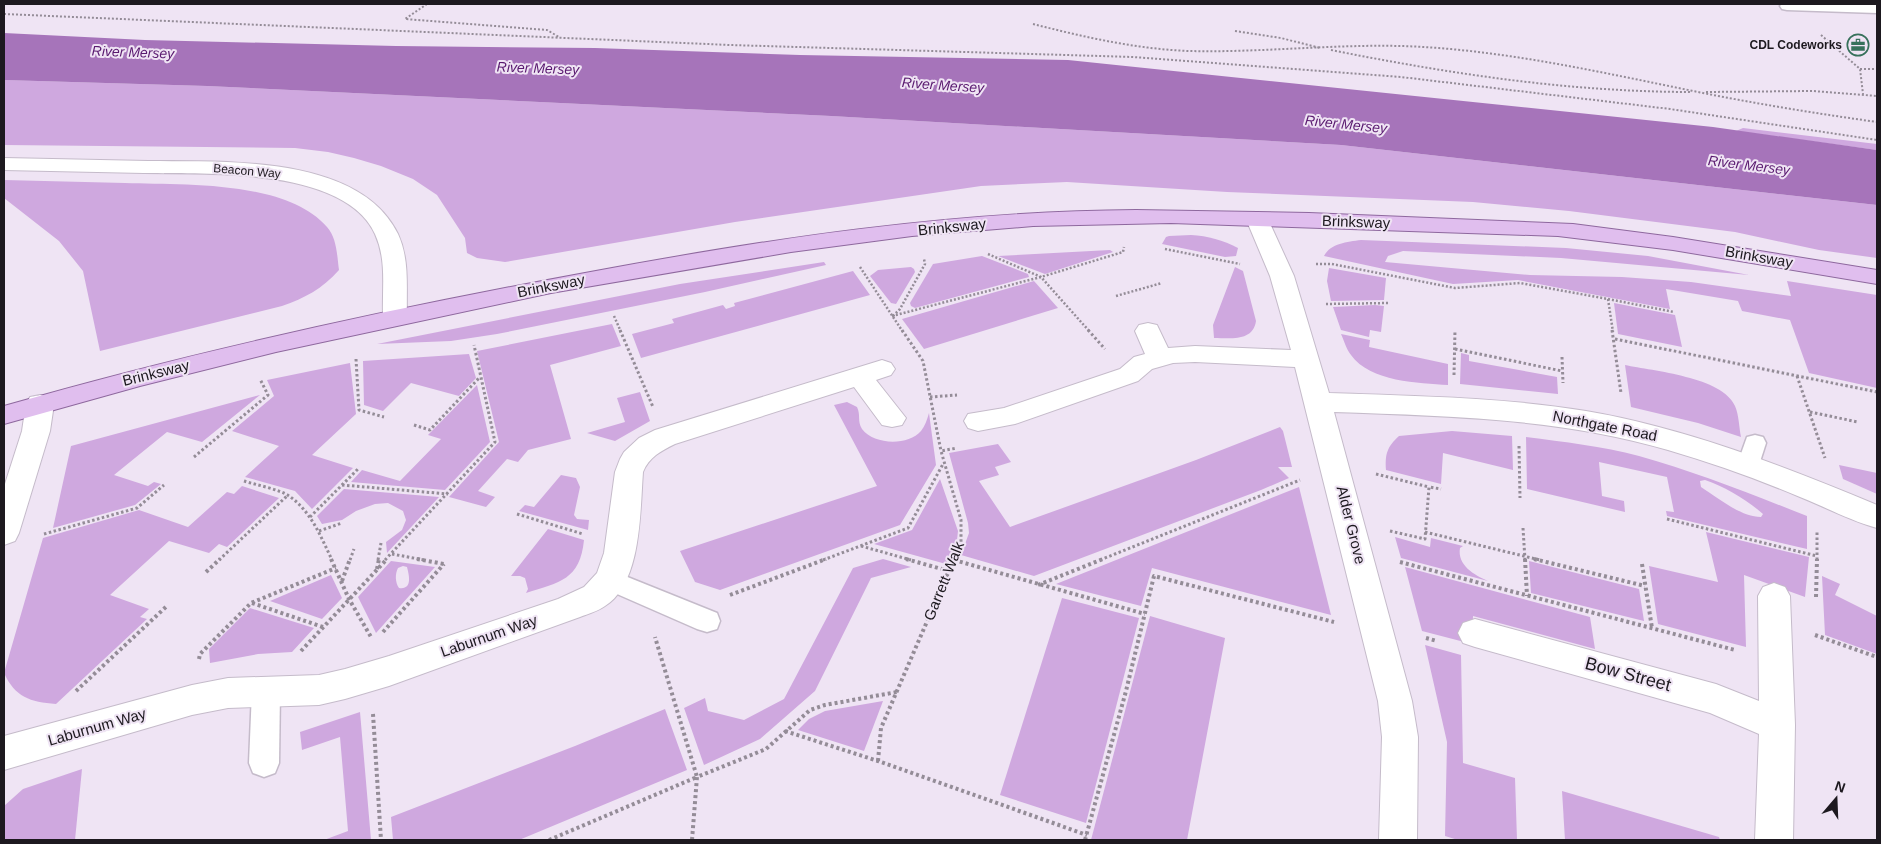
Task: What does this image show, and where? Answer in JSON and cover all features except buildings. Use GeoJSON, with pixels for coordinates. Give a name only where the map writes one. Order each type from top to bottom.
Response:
{"type":"FeatureCollection","features":[{"type":"Feature","properties":{"kind":"main road","name":"Brinksway"},"geometry":{"type":"LineString","coordinates":[[4,415],[288,340],[395,316],[702,258],[915,230],[1034,219],[1119,217],[1257,219],[1546,229],[1598,233],[1700,247],[1877,277]]}},
{"type":"Feature","properties":{"kind":"street","name":"Beacon Way"},"geometry":{"type":"LineString","coordinates":[[4,164],[245,169],[285,174],[334,187],[364,205],[382,228],[394,258],[395,316]]}},
{"type":"Feature","properties":{"kind":"street","name":"Alder Grove"},"geometry":{"type":"LineString","coordinates":[[1257,219],[1278,266],[1306,359],[1340,482],[1398,718],[1400,737],[1398,840]]}},
{"type":"Feature","properties":{"kind":"street"},"geometry":{"type":"LineString","coordinates":[[1148,331],[1159,358]]}},
{"type":"Feature","properties":{"kind":"street"},"geometry":{"type":"LineString","coordinates":[[978,421],[1019,414],[1129,375],[1140,365],[1159,358],[1195,354],[1306,359]]}},
{"type":"Feature","properties":{"kind":"street","name":"Laburnum Way"},"geometry":{"type":"LineString","coordinates":[[4,753],[192,700],[228,693],[319,690],[370,677],[568,608],[594,596],[610,580],[620,553],[623,536],[629,472],[633,462],[649,445],[665,437],[871,373],[892,418]]}},
{"type":"Feature","properties":{"kind":"street","name":"Northgate Road"},"geometry":{"type":"LineString","coordinates":[[1318,402],[1551,416],[1752,454],[1821,493],[1877,517]]}},
{"type":"Feature","properties":{"kind":"street"},"geometry":{"type":"LineString","coordinates":[[4,532],[36,431],[40,404]]}},
{"type":"Feature","properties":{"kind":"street"},"geometry":{"type":"LineString","coordinates":[[1774,609],[1776,663],[1774,840]]}},
{"type":"Feature","properties":{"kind":"street","name":"Bow Street"},"geometry":{"type":"LineString","coordinates":[[1475,633],[1716,699],[1776,725]]}},
{"type":"Feature","properties":{"kind":"lane"},"geometry":{"type":"LineString","coordinates":[[1788,6],[1877,9]]}},
{"type":"Feature","properties":{"kind":"lane"},"geometry":{"type":"LineString","coordinates":[[610,580],[707,621]]}},
{"type":"Feature","properties":{"kind":"lane"},"geometry":{"type":"LineString","coordinates":[[264,763],[266,691]]}},
{"type":"Feature","properties":{"kind":"path"},"geometry":{"type":"LineString","coordinates":[[427,4],[405,19],[547,30],[560,38]]}},
{"type":"Feature","properties":{"kind":"path"},"geometry":{"type":"LineString","coordinates":[[4,14],[730,45],[1133,57],[1401,77],[1670,109],[1877,140]]}},
{"type":"Feature","properties":{"kind":"path"},"geometry":{"type":"LineString","coordinates":[[1033,24],[1087,39],[1155,48],[1209,52],[1400,46],[1439,48],[1517,59],[1877,122]]}},
{"type":"Feature","properties":{"kind":"path"},"geometry":{"type":"LineString","coordinates":[[1235,31],[1281,38],[1324,49],[1440,71],[1504,80],[1634,91],[1798,90],[1877,96]]}},
{"type":"Feature","properties":{"kind":"path"},"geometry":{"type":"LineString","coordinates":[[1819,34],[1860,69],[1877,69]]}},
{"type":"Feature","properties":{"kind":"path"},"geometry":{"type":"LineString","coordinates":[[1860,69],[1863,94]]}},
{"type":"Feature","properties":{"kind":"path"},"geometry":{"type":"LineString","coordinates":[[892,316],[1040,277],[1123,252],[1126,241],[1119,217]]}},
{"type":"Feature","properties":{"kind":"path"},"geometry":{"type":"LineString","coordinates":[[978,224],[989,255],[1040,277],[1129,375]]}},
{"type":"Feature","properties":{"kind":"path"},"geometry":{"type":"LineString","coordinates":[[892,316],[900,309],[925,264],[915,230]]}},
{"type":"Feature","properties":{"kind":"path","name":"Garrett Walk"},"geometry":{"type":"LineString","coordinates":[[843,239],[923,361],[943,464],[962,526],[961,542],[950,571],[881,728],[878,761]]}},
{"type":"Feature","properties":{"kind":"path"},"geometry":{"type":"LineString","coordinates":[[1163,249],[1248,266],[1332,264],[1455,288],[1520,283],[1674,312]]}},
{"type":"Feature","properties":{"kind":"path"},"geometry":{"type":"LineString","coordinates":[[1116,296],[1162,283]]}},
{"type":"Feature","properties":{"kind":"path"},"geometry":{"type":"LineString","coordinates":[[1608,299],[1625,429]]}},
{"type":"Feature","properties":{"kind":"path"},"geometry":{"type":"LineString","coordinates":[[1290,304],[1388,303]]}},
{"type":"Feature","properties":{"kind":"path"},"geometry":{"type":"LineString","coordinates":[[614,316],[665,437]]}},
{"type":"Feature","properties":{"kind":"path"},"geometry":{"type":"LineString","coordinates":[[1454,330],[1454,376]]}},
{"type":"Feature","properties":{"kind":"path"},"geometry":{"type":"LineString","coordinates":[[1614,339],[1877,392]]}},
{"type":"Feature","properties":{"kind":"path"},"geometry":{"type":"LineString","coordinates":[[266,691],[495,442],[474,345]]}},
{"type":"Feature","properties":{"kind":"path"},"geometry":{"type":"LineString","coordinates":[[1455,349],[1562,369],[1562,357]]}},
{"type":"Feature","properties":{"kind":"path"},"geometry":{"type":"LineString","coordinates":[[356,353],[359,410],[384,417]]}},
{"type":"Feature","properties":{"kind":"path"},"geometry":{"type":"LineString","coordinates":[[194,457],[268,395],[259,376]]}},
{"type":"Feature","properties":{"kind":"path"},"geometry":{"type":"LineString","coordinates":[[1774,609],[1816,609],[1818,513],[1821,493],[1830,474],[1797,376]]}},
{"type":"Feature","properties":{"kind":"path"},"geometry":{"type":"LineString","coordinates":[[414,425],[430,430],[481,377]]}},
{"type":"Feature","properties":{"kind":"path"},"geometry":{"type":"LineString","coordinates":[[1810,412],[1858,422]]}},
{"type":"Feature","properties":{"kind":"path"},"geometry":{"type":"LineString","coordinates":[[1518,437],[1520,498]]}},
{"type":"Feature","properties":{"kind":"path"},"geometry":{"type":"LineString","coordinates":[[941,451],[960,448]]}},
{"type":"Feature","properties":{"kind":"path"},"geometry":{"type":"LineString","coordinates":[[707,621],[724,597],[908,528],[943,464]]}},
{"type":"Feature","properties":{"kind":"path"},"geometry":{"type":"LineString","coordinates":[[310,517],[358,469]]}},
{"type":"Feature","properties":{"kind":"path"},"geometry":{"type":"LineString","coordinates":[[1038,584],[1298,480],[1340,482]]}},
{"type":"Feature","properties":{"kind":"path"},"geometry":{"type":"LineString","coordinates":[[244,481],[288,495],[310,517],[319,531],[349,599],[374,642]]}},
{"type":"Feature","properties":{"kind":"path"},"geometry":{"type":"LineString","coordinates":[[1407,481],[1441,490]]}},
{"type":"Feature","properties":{"kind":"path"},"geometry":{"type":"LineString","coordinates":[[42,535],[137,508],[164,485]]}},
{"type":"Feature","properties":{"kind":"path"},"geometry":{"type":"LineString","coordinates":[[342,485],[448,494]]}},
{"type":"Feature","properties":{"kind":"path"},"geometry":{"type":"LineString","coordinates":[[1352,530],[1391,531],[1425,539],[1429,487]]}},
{"type":"Feature","properties":{"kind":"path"},"geometry":{"type":"LineString","coordinates":[[206,572],[288,495]]}},
{"type":"Feature","properties":{"kind":"path"},"geometry":{"type":"LineString","coordinates":[[517,514],[594,537],[623,536]]}},
{"type":"Feature","properties":{"kind":"path"},"geometry":{"type":"LineString","coordinates":[[1667,519],[1817,556]]}},
{"type":"Feature","properties":{"kind":"path"},"geometry":{"type":"LineString","coordinates":[[319,531],[342,524]]}},
{"type":"Feature","properties":{"kind":"path"},"geometry":{"type":"LineString","coordinates":[[1523,528],[1527,596]]}},
{"type":"Feature","properties":{"kind":"path"},"geometry":{"type":"LineString","coordinates":[[1426,532],[1645,586]]}},
{"type":"Feature","properties":{"kind":"path"},"geometry":{"type":"LineString","coordinates":[[376,570],[381,544]]}},
{"type":"Feature","properties":{"kind":"path"},"geometry":{"type":"LineString","coordinates":[[860,546],[950,571]]}},
{"type":"Feature","properties":{"kind":"path"},"geometry":{"type":"LineString","coordinates":[[342,581],[354,549]]}},
{"type":"Feature","properties":{"kind":"path"},"geometry":{"type":"LineString","coordinates":[[381,840],[370,677],[374,642],[444,564],[391,554]]}},
{"type":"Feature","properties":{"kind":"path"},"geometry":{"type":"LineString","coordinates":[[954,560],[1145,614]]}},
{"type":"Feature","properties":{"kind":"path"},"geometry":{"type":"LineString","coordinates":[[1360,561],[1396,561],[1751,654],[1776,663]]}},
{"type":"Feature","properties":{"kind":"path"},"geometry":{"type":"LineString","coordinates":[[1642,564],[1652,628]]}},
{"type":"Feature","properties":{"kind":"path"},"geometry":{"type":"LineString","coordinates":[[192,700],[200,654],[250,602],[265,598],[336,568]]}},
{"type":"Feature","properties":{"kind":"path"},"geometry":{"type":"LineString","coordinates":[[785,731],[878,761],[1086,838],[1154,576],[1378,634]]}},
{"type":"Feature","properties":{"kind":"path"},"geometry":{"type":"LineString","coordinates":[[250,602],[323,627]]}},
{"type":"Feature","properties":{"kind":"path"},"geometry":{"type":"LineString","coordinates":[[47,741],[58,708],[168,604]]}},
{"type":"Feature","properties":{"kind":"path"},"geometry":{"type":"LineString","coordinates":[[1774,609],[1877,657]]}},
{"type":"Feature","properties":{"kind":"path"},"geometry":{"type":"LineString","coordinates":[[654,634],[697,777],[692,840]]}},
{"type":"Feature","properties":{"kind":"path"},"geometry":{"type":"LineString","coordinates":[[549,840],[766,749],[810,710],[825,705],[897,692]]}},
{"type":"Feature","properties":{"kind":"shaded area"},"geometry":{"type":"Polygon","coordinates":[[[4,80],[207,86],[831,116],[1341,145],[1877,205],[1877,258],[1819,250],[1735,232],[1569,211],[1473,202],[1227,192],[1067,182],[981,186],[735,222],[505,262],[477,258],[467,253],[465,238],[437,195],[413,179],[381,166],[354,158],[328,152],[295,148],[4,145],[4,80]]]}},
{"type":"Feature","properties":{"kind":"shaded area"},"geometry":{"type":"Polygon","coordinates":[[[1743,128],[1877,144],[1877,150],[1736,131],[1743,128]]]}},
{"type":"Feature","properties":{"kind":"shaded area"},"geometry":{"type":"Polygon","coordinates":[[[4,180],[204,185],[260,193],[286,201],[309,212],[327,227],[335,242],[339,270],[326,283],[313,292],[282,306],[100,351],[83,271],[59,241],[4,198],[4,180]]]}},
{"type":"Feature","properties":{"kind":"shaded area"},"geometry":{"type":"Polygon","coordinates":[[[1169,236],[1203,236],[1232,245],[1238,248],[1236,256],[1225,257],[1162,244],[1166,237],[1169,236]]]}},
{"type":"Feature","properties":{"kind":"shaded area"},"geometry":{"type":"Polygon","coordinates":[[[1361,240],[1566,248],[1648,256],[1749,275],[1561,258],[1403,251],[1388,256],[1385,262],[1530,275],[1622,277],[1691,282],[1791,296],[1787,281],[1877,295],[1877,388],[1809,373],[1790,320],[1742,311],[1738,301],[1666,289],[1670,309],[1518,280],[1453,284],[1324,256],[1335,246],[1361,240]]]}},
{"type":"Feature","properties":{"kind":"shaded area"},"geometry":{"type":"Polygon","coordinates":[[[1110,250],[1113,252],[1045,274],[998,256],[1110,250]]]}},
{"type":"Feature","properties":{"kind":"shaded area"},"geometry":{"type":"Polygon","coordinates":[[[982,256],[1028,274],[1029,277],[915,308],[911,306],[910,303],[933,264],[982,256]]]}},
{"type":"Feature","properties":{"kind":"shaded area"},"geometry":{"type":"Polygon","coordinates":[[[824,262],[826,265],[705,292],[497,334],[451,341],[377,344],[680,284],[824,262]]]}},
{"type":"Feature","properties":{"kind":"shaded area"},"geometry":{"type":"Polygon","coordinates":[[[911,267],[915,272],[896,304],[891,303],[870,276],[878,270],[911,267]]]}},
{"type":"Feature","properties":{"kind":"shaded area"},"geometry":{"type":"Polygon","coordinates":[[[1235,267],[1243,271],[1256,321],[1254,328],[1246,336],[1214,338],[1213,325],[1235,267]]]}},
{"type":"Feature","properties":{"kind":"shaded area"},"geometry":{"type":"Polygon","coordinates":[[[1329,268],[1386,278],[1384,300],[1331,301],[1327,281],[1329,268]]]}},
{"type":"Feature","properties":{"kind":"shaded area"},"geometry":{"type":"Polygon","coordinates":[[[853,271],[870,295],[641,358],[632,334],[674,323],[672,319],[723,305],[726,309],[735,306],[734,303],[853,271]]]}},
{"type":"Feature","properties":{"kind":"shaded area"},"geometry":{"type":"Polygon","coordinates":[[[1034,281],[1058,308],[924,349],[902,319],[1034,281]]]}},
{"type":"Feature","properties":{"kind":"shaded area"},"geometry":{"type":"Polygon","coordinates":[[[1614,303],[1675,315],[1682,347],[1618,334],[1614,303]]]}},
{"type":"Feature","properties":{"kind":"shaded area"},"geometry":{"type":"Polygon","coordinates":[[[1384,306],[1381,332],[1370,330],[1369,337],[1341,330],[1333,307],[1384,306]]]}},
{"type":"Feature","properties":{"kind":"shaded area"},"geometry":{"type":"Polygon","coordinates":[[[612,324],[621,346],[550,365],[571,439],[528,450],[518,462],[507,459],[478,491],[495,497],[486,507],[449,497],[499,442],[477,351],[612,324]]]}},
{"type":"Feature","properties":{"kind":"shaded area"},"geometry":{"type":"Polygon","coordinates":[[[1341,334],[1370,340],[1369,347],[1448,364],[1448,385],[1410,382],[1382,376],[1370,371],[1359,364],[1351,355],[1341,334]]]}},
{"type":"Feature","properties":{"kind":"shaded area"},"geometry":{"type":"Polygon","coordinates":[[[1461,353],[1469,355],[1469,361],[1557,377],[1558,394],[1460,384],[1461,353]]]}},
{"type":"Feature","properties":{"kind":"shaded area"},"geometry":{"type":"Polygon","coordinates":[[[469,354],[476,378],[459,396],[411,383],[383,411],[364,405],[363,361],[469,354]]]}},
{"type":"Feature","properties":{"kind":"shaded area"},"geometry":{"type":"Polygon","coordinates":[[[350,363],[356,414],[312,455],[353,468],[312,509],[295,491],[245,477],[279,446],[232,431],[274,396],[267,380],[350,363]]]}},
{"type":"Feature","properties":{"kind":"shaded area"},"geometry":{"type":"Polygon","coordinates":[[[1625,365],[1686,377],[1717,388],[1728,396],[1735,406],[1741,437],[1698,423],[1631,407],[1625,365]]]}},
{"type":"Feature","properties":{"kind":"shaded area"},"geometry":{"type":"Polygon","coordinates":[[[477,385],[490,442],[445,490],[351,482],[362,470],[400,481],[441,439],[428,435],[477,385]]]}},
{"type":"Feature","properties":{"kind":"shaded area"},"geometry":{"type":"Polygon","coordinates":[[[640,392],[650,421],[615,441],[587,433],[625,422],[617,398],[640,392]]]}},
{"type":"Feature","properties":{"kind":"shaded area"},"geometry":{"type":"Polygon","coordinates":[[[260,395],[202,442],[167,432],[114,475],[148,486],[154,482],[161,484],[135,505],[53,528],[71,446],[260,395]]]}},
{"type":"Feature","properties":{"kind":"shaded area"},"geometry":{"type":"Polygon","coordinates":[[[847,402],[857,407],[862,429],[874,438],[883,441],[900,441],[915,436],[924,427],[929,413],[936,465],[900,525],[720,590],[695,582],[680,551],[877,486],[834,405],[847,402]]]}},
{"type":"Feature","properties":{"kind":"shaded area"},"geometry":{"type":"Polygon","coordinates":[[[1280,427],[1283,431],[1292,467],[1278,467],[1289,478],[1261,490],[1034,576],[961,555],[969,533],[968,523],[949,453],[998,444],[1011,462],[995,467],[999,475],[979,481],[1010,527],[1196,460],[1280,427]]]}},
{"type":"Feature","properties":{"kind":"shaded area"},"geometry":{"type":"Polygon","coordinates":[[[1452,431],[1512,436],[1513,470],[1443,453],[1441,484],[1386,470],[1388,451],[1399,436],[1452,431]]]}},
{"type":"Feature","properties":{"kind":"shaded area"},"geometry":{"type":"Polygon","coordinates":[[[1526,437],[1583,445],[1639,456],[1723,484],[1807,516],[1807,549],[1667,516],[1666,511],[1674,512],[1667,477],[1599,462],[1602,496],[1624,501],[1625,512],[1527,489],[1526,437]],[[1705,480],[1700,481],[1701,487],[1738,510],[1753,516],[1761,517],[1763,514],[1742,498],[1705,480]]]}},
{"type":"Feature","properties":{"kind":"shaded area"},"geometry":{"type":"Polygon","coordinates":[[[1839,465],[1877,473],[1877,494],[1843,479],[1839,465]]]}},
{"type":"Feature","properties":{"kind":"shaded area"},"geometry":{"type":"Polygon","coordinates":[[[561,475],[576,478],[580,487],[574,515],[577,519],[589,520],[588,530],[519,511],[525,505],[534,507],[561,475]]]}},
{"type":"Feature","properties":{"kind":"shaded area"},"geometry":{"type":"Polygon","coordinates":[[[940,479],[958,531],[957,540],[946,564],[874,544],[912,530],[940,479]]]}},
{"type":"Feature","properties":{"kind":"shaded area"},"geometry":{"type":"Polygon","coordinates":[[[242,486],[279,498],[227,547],[219,544],[209,553],[169,541],[110,595],[149,609],[140,617],[147,619],[56,704],[31,700],[13,688],[4,673],[43,538],[139,510],[188,527],[227,492],[234,494],[242,486]]]}},
{"type":"Feature","properties":{"kind":"shaded area"},"geometry":{"type":"Polygon","coordinates":[[[1299,487],[1331,615],[1152,568],[1141,606],[1056,584],[1299,487]]]}},
{"type":"Feature","properties":{"kind":"shaded area"},"geometry":{"type":"Polygon","coordinates":[[[344,489],[439,497],[387,553],[386,542],[402,530],[406,520],[403,511],[388,503],[375,504],[356,511],[342,520],[322,524],[317,516],[344,489]]]}},
{"type":"Feature","properties":{"kind":"shaded area"},"geometry":{"type":"Polygon","coordinates":[[[548,529],[584,540],[582,553],[578,564],[566,577],[549,586],[526,593],[528,589],[525,578],[511,576],[548,529]]]}},
{"type":"Feature","properties":{"kind":"shaded area"},"geometry":{"type":"Polygon","coordinates":[[[1706,532],[1809,557],[1805,597],[1744,575],[1746,647],[1658,624],[1649,566],[1718,582],[1706,532]]]}},
{"type":"Feature","properties":{"kind":"shaded area"},"geometry":{"type":"Polygon","coordinates":[[[1395,537],[1430,547],[1431,538],[1463,546],[1460,548],[1460,554],[1464,564],[1477,576],[1488,581],[1401,558],[1395,537]]]}},
{"type":"Feature","properties":{"kind":"shaded area"},"geometry":{"type":"Polygon","coordinates":[[[883,559],[911,567],[871,578],[815,691],[760,739],[704,765],[684,708],[705,698],[708,711],[744,720],[784,699],[853,568],[883,559]]]}},
{"type":"Feature","properties":{"kind":"shaded area"},"geometry":{"type":"Polygon","coordinates":[[[391,561],[435,567],[376,633],[358,597],[391,561]],[[403,566],[397,570],[396,581],[399,588],[406,587],[408,584],[407,567],[403,566]]]}},
{"type":"Feature","properties":{"kind":"shaded area"},"geometry":{"type":"Polygon","coordinates":[[[1529,561],[1639,589],[1644,621],[1531,593],[1529,561]]]}},
{"type":"Feature","properties":{"kind":"shaded area"},"geometry":{"type":"Polygon","coordinates":[[[1405,567],[1590,617],[1595,649],[1473,616],[1472,644],[1422,631],[1405,567]]]}},
{"type":"Feature","properties":{"kind":"shaded area"},"geometry":{"type":"Polygon","coordinates":[[[331,575],[342,598],[322,619],[270,601],[331,575]]]}},
{"type":"Feature","properties":{"kind":"shaded area"},"geometry":{"type":"Polygon","coordinates":[[[1822,576],[1840,584],[1835,595],[1877,616],[1877,654],[1825,635],[1822,576]]]}},
{"type":"Feature","properties":{"kind":"shaded area"},"geometry":{"type":"Polygon","coordinates":[[[1062,598],[1139,618],[1086,823],[1000,795],[1062,598]]]}},
{"type":"Feature","properties":{"kind":"shaded area"},"geometry":{"type":"Polygon","coordinates":[[[250,608],[314,628],[292,652],[258,654],[210,663],[209,649],[250,608]]]}},
{"type":"Feature","properties":{"kind":"shaded area"},"geometry":{"type":"Polygon","coordinates":[[[1150,616],[1225,638],[1187,840],[1091,840],[1150,616]]]}},
{"type":"Feature","properties":{"kind":"shaded area"},"geometry":{"type":"Polygon","coordinates":[[[1425,645],[1461,655],[1463,763],[1515,778],[1517,840],[1458,840],[1445,836],[1447,742],[1425,645]]]}},
{"type":"Feature","properties":{"kind":"shaded area"},"geometry":{"type":"Polygon","coordinates":[[[883,701],[864,751],[798,730],[809,719],[825,711],[883,701]]]}},
{"type":"Feature","properties":{"kind":"shaded area"},"geometry":{"type":"Polygon","coordinates":[[[665,709],[687,770],[519,840],[393,840],[391,817],[665,709]]]}},
{"type":"Feature","properties":{"kind":"shaded area"},"geometry":{"type":"Polygon","coordinates":[[[360,712],[371,840],[324,840],[348,831],[340,737],[302,750],[300,732],[360,712]]]}},
{"type":"Feature","properties":{"kind":"shaded area"},"geometry":{"type":"Polygon","coordinates":[[[82,769],[75,840],[4,840],[4,806],[23,789],[82,769]]]}},
{"type":"Feature","properties":{"kind":"shaded area"},"geometry":{"type":"Polygon","coordinates":[[[1562,791],[1719,837],[1720,840],[1565,840],[1562,791]]]}},
{"type":"Feature","properties":{"kind":"water","name":"River Mersey"},"geometry":{"type":"Polygon","coordinates":[[[4,33],[145,40],[396,46],[595,48],[800,55],[1068,60],[1713,127],[1877,150],[1877,205],[1341,145],[831,116],[207,86],[4,80],[4,33]]]}},
{"type":"Feature","properties":{"kind":"place","name":"CDL Codeworks"},"geometry":{"type":"Point","coordinates":[1858,45]}}]}
